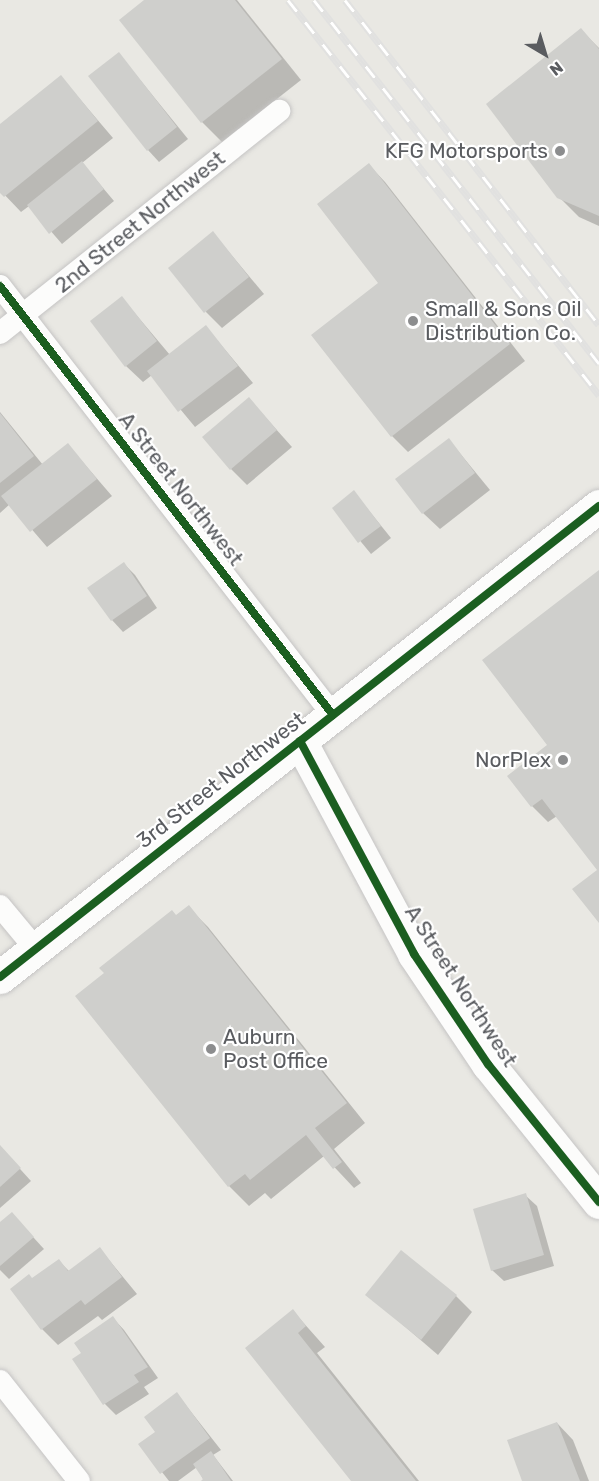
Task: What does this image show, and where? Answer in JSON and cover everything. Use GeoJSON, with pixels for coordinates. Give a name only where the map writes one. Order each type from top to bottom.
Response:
{"type":"FeatureCollection","features":[{"type":"Feature","properties":{"kind":"street","name":"2nd Street Northwest"},"geometry":{"type":"LineString","coordinates":[[0,333],[279,111]]}},
{"type":"Feature","properties":{"kind":"street","name":"A Street Northwest"},"geometry":{"type":"LineString","coordinates":[[0,286],[333,715]]}},
{"type":"Feature","properties":{"kind":"street","name":"3rd Street Northwest"},"geometry":{"type":"LineString","coordinates":[[0,977],[599,506]]}},
{"type":"Feature","properties":{"kind":"street","name":"A Street Northwest"},"geometry":{"type":"LineString","coordinates":[[300,741],[414,954],[488,1064],[599,1202]]}},
{"type":"Feature","properties":{"kind":"street"},"geometry":{"type":"LineString","coordinates":[[0,906],[35,948]]}},
{"type":"Feature","properties":{"kind":"street"},"geometry":{"type":"LineString","coordinates":[[0,1381],[79,1481]]}},
{"type":"Feature","properties":{"kind":"building"},"geometry":{"type":"Polygon","coordinates":[[[144,0],[235,0],[282,59],[201,123],[119,20],[144,0]]]}},
{"type":"Feature","properties":{"kind":"building","name":"KFG Motorsports"},"geometry":{"type":"Polygon","coordinates":[[[581,28],[599,49],[599,216],[557,198],[486,104],[581,28]]]}},
{"type":"Feature","properties":{"kind":"building"},"geometry":{"type":"Polygon","coordinates":[[[119,52],[177,127],[147,151],[88,76],[119,52]]]}},
{"type":"Feature","properties":{"kind":"building"},"geometry":{"type":"Polygon","coordinates":[[[61,75],[98,121],[4,197],[0,193],[0,124],[61,75]]]}},
{"type":"Feature","properties":{"kind":"building"},"geometry":{"type":"Polygon","coordinates":[[[82,161],[104,189],[49,234],[27,205],[82,161]]]}},
{"type":"Feature","properties":{"kind":"building"},"geometry":{"type":"Polygon","coordinates":[[[369,163],[510,344],[391,437],[311,335],[378,283],[317,204],[369,163]]]}},
{"type":"Feature","properties":{"kind":"building"},"geometry":{"type":"Polygon","coordinates":[[[213,231],[249,277],[204,313],[168,268],[213,231]]]}},
{"type":"Feature","properties":{"kind":"building"},"geometry":{"type":"Polygon","coordinates":[[[122,296],[157,341],[125,367],[90,321],[122,296]]]}},
{"type":"Feature","properties":{"kind":"building"},"geometry":{"type":"Polygon","coordinates":[[[206,325],[238,366],[178,412],[147,371],[206,325]]]}},
{"type":"Feature","properties":{"kind":"building"},"geometry":{"type":"Polygon","coordinates":[[[249,397],[277,430],[230,470],[202,437],[249,397]]]}},
{"type":"Feature","properties":{"kind":"building"},"geometry":{"type":"Polygon","coordinates":[[[0,413],[34,456],[0,483],[0,413]]]}},
{"type":"Feature","properties":{"kind":"building"},"geometry":{"type":"Polygon","coordinates":[[[449,438],[475,473],[422,514],[395,479],[449,438]]]}},
{"type":"Feature","properties":{"kind":"building"},"geometry":{"type":"Polygon","coordinates":[[[68,443],[97,479],[30,532],[1,496],[68,443]]]}},
{"type":"Feature","properties":{"kind":"building"},"geometry":{"type":"Polygon","coordinates":[[[354,490],[381,526],[358,543],[332,508],[354,490]]]}},
{"type":"Feature","properties":{"kind":"building"},"geometry":{"type":"Polygon","coordinates":[[[124,562],[147,596],[111,621],[87,588],[124,562]]]}},
{"type":"Feature","properties":{"kind":"building","name":"NorPlex"},"geometry":{"type":"Polygon","coordinates":[[[599,570],[599,923],[572,889],[597,870],[542,799],[531,807],[507,776],[547,745],[482,660],[599,570]]]}},
{"type":"Feature","properties":{"kind":"building","name":"Auburn Post Office"},"geometry":{"type":"Polygon","coordinates":[[[189,905],[347,1103],[315,1128],[342,1162],[333,1169],[306,1135],[250,1180],[245,1174],[228,1187],[75,996],[104,973],[99,968],[172,910],[176,915],[189,905]]]}},
{"type":"Feature","properties":{"kind":"building"},"geometry":{"type":"Polygon","coordinates":[[[0,1145],[21,1168],[0,1187],[0,1145]]]}},
{"type":"Feature","properties":{"kind":"building"},"geometry":{"type":"Polygon","coordinates":[[[526,1193],[544,1255],[491,1271],[473,1209],[526,1193]]]}},
{"type":"Feature","properties":{"kind":"building"},"geometry":{"type":"Polygon","coordinates":[[[12,1212],[34,1237],[0,1266],[0,1222],[12,1212]]]}},
{"type":"Feature","properties":{"kind":"building"},"geometry":{"type":"Polygon","coordinates":[[[100,1247],[122,1277],[85,1305],[81,1300],[41,1330],[10,1289],[29,1274],[32,1278],[59,1259],[68,1271],[100,1247]]]}},
{"type":"Feature","properties":{"kind":"building"},"geometry":{"type":"Polygon","coordinates":[[[401,1250],[457,1295],[421,1340],[365,1295],[401,1250]]]}},
{"type":"Feature","properties":{"kind":"building"},"geometry":{"type":"Polygon","coordinates":[[[293,1309],[306,1326],[298,1333],[416,1481],[351,1481],[245,1348],[293,1309]]]}},
{"type":"Feature","properties":{"kind":"building"},"geometry":{"type":"Polygon","coordinates":[[[113,1316],[148,1367],[134,1375],[139,1382],[103,1405],[72,1359],[81,1353],[74,1343],[113,1316]]]}},
{"type":"Feature","properties":{"kind":"building"},"geometry":{"type":"Polygon","coordinates":[[[177,1392],[210,1438],[160,1474],[138,1444],[155,1432],[144,1417],[177,1392]]]}},
{"type":"Feature","properties":{"kind":"building"},"geometry":{"type":"Polygon","coordinates":[[[557,1422],[580,1481],[522,1481],[507,1440],[557,1422]]]}},
{"type":"Feature","properties":{"kind":"building"},"geometry":{"type":"Polygon","coordinates":[[[211,1451],[231,1481],[201,1481],[203,1479],[193,1464],[211,1451]]]}},
{"type":"Feature","properties":{"kind":"railway"},"geometry":{"type":"LineString","coordinates":[[288,0],[599,395]]}},
{"type":"Feature","properties":{"kind":"railway"},"geometry":{"type":"LineString","coordinates":[[314,0],[599,364]]}},
{"type":"Feature","properties":{"kind":"railway"},"geometry":{"type":"LineString","coordinates":[[345,0],[599,325]]}},
{"type":"Feature","properties":{"kind":"cycle path"},"geometry":{"type":"LineString","coordinates":[[0,286],[333,715]]}},
{"type":"Feature","properties":{"kind":"cycle path"},"geometry":{"type":"LineString","coordinates":[[0,977],[599,506]]}},
{"type":"Feature","properties":{"kind":"cycle path"},"geometry":{"type":"LineString","coordinates":[[300,741],[414,954],[488,1064],[599,1202]]}},
{"type":"Feature","properties":{"kind":"place","name":"KFG Motorsports"},"geometry":{"type":"Point","coordinates":[560,151]}},
{"type":"Feature","properties":{"kind":"place","name":"Small & Sons Oil Distribution Co."},"geometry":{"type":"Point","coordinates":[413,321]}},
{"type":"Feature","properties":{"kind":"place","name":"NorPlex"},"geometry":{"type":"Point","coordinates":[563,760]}},
{"type":"Feature","properties":{"kind":"place","name":"Auburn Post Office"},"geometry":{"type":"Point","coordinates":[211,1049]}}]}
